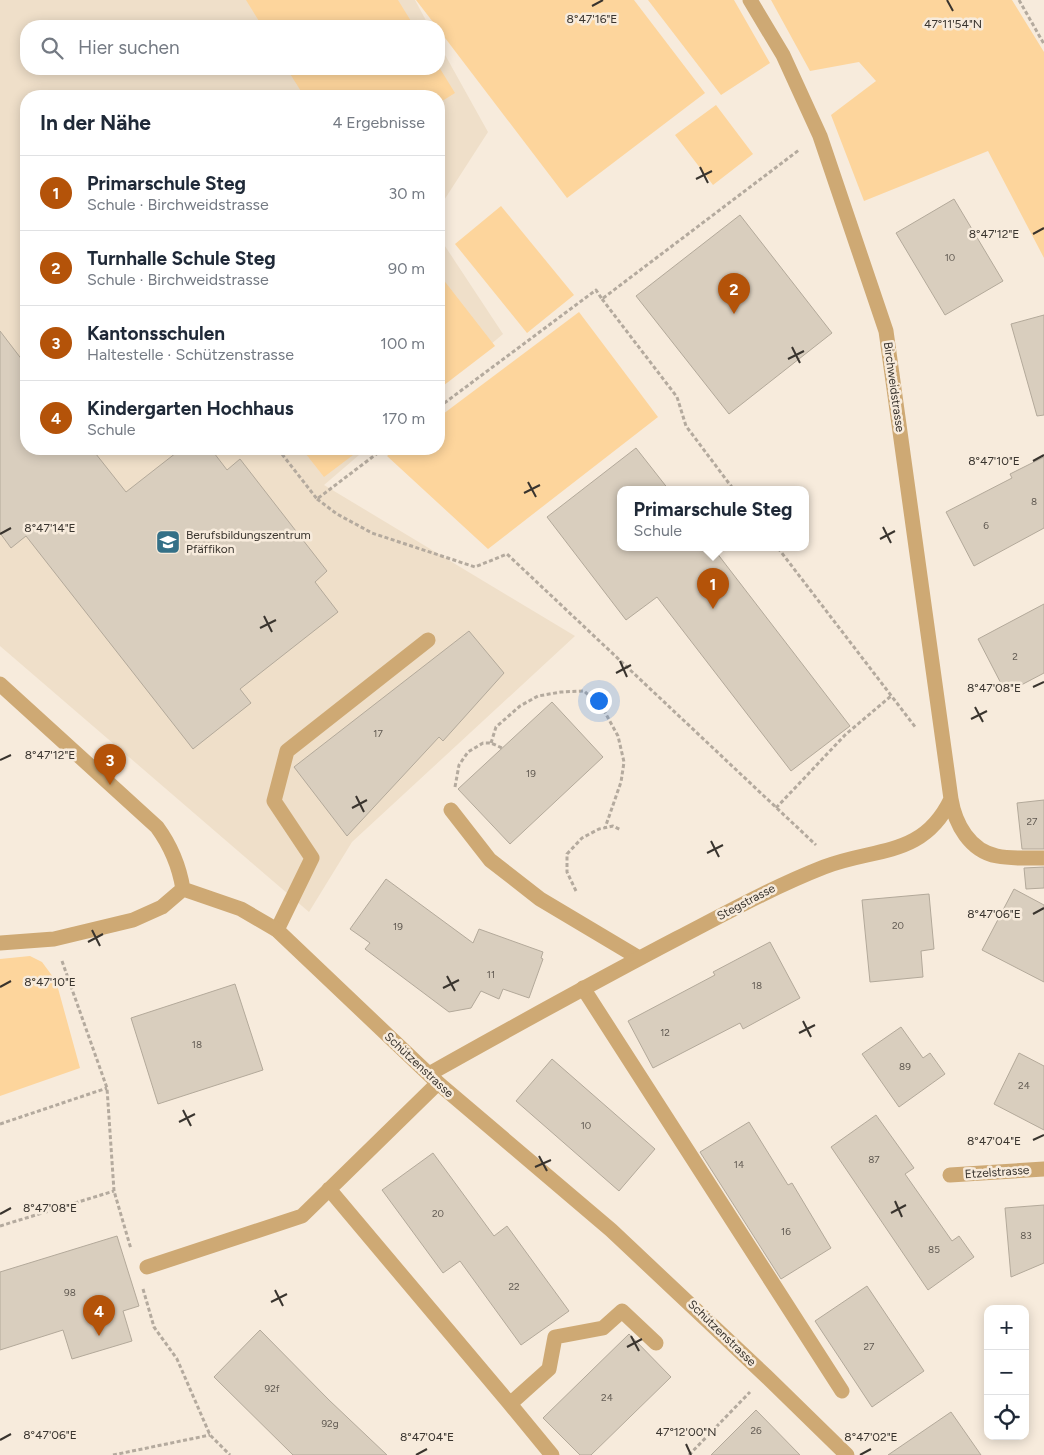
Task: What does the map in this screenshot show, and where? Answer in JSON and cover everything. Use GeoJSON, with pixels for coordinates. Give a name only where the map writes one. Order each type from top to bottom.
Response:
{"type":"FeatureCollection","features":[{"type":"Feature","properties":{"kind":"street","name":"Birchweidstrasse"},"geometry":{"type":"LineString","coordinates":[[750,0],[783,55],[820,136],[886,331],[951,799]]}},
{"type":"Feature","properties":{"kind":"street"},"geometry":{"type":"LineString","coordinates":[[277,930],[312,858],[274,801],[287,752],[428,640]]}},
{"type":"Feature","properties":{"kind":"street"},"geometry":{"type":"LineString","coordinates":[[0,684],[156,827],[167,841],[175,856],[183,889],[162,907],[134,920],[54,939],[0,943]]}},
{"type":"Feature","properties":{"kind":"street"},"geometry":{"type":"LineString","coordinates":[[951,799],[958,824],[974,844],[984,851],[996,856],[1044,858]]}},
{"type":"Feature","properties":{"kind":"street","name":"Stegstrasse"},"geometry":{"type":"LineString","coordinates":[[147,1267],[302,1216],[433,1078],[583,988],[786,882],[834,863],[909,844],[933,827],[944,814],[951,799]]}},
{"type":"Feature","properties":{"kind":"street"},"geometry":{"type":"LineString","coordinates":[[451,810],[490,860],[540,899],[640,958]]}},
{"type":"Feature","properties":{"kind":"street","name":"Schützenstrasse"},"geometry":{"type":"LineString","coordinates":[[183,889],[241,909],[277,930],[433,1078],[611,1230],[847,1455]]}},
{"type":"Feature","properties":{"kind":"street"},"geometry":{"type":"LineString","coordinates":[[583,988],[842,1391]]}},
{"type":"Feature","properties":{"kind":"street","name":"Etzelstrasse"},"geometry":{"type":"LineString","coordinates":[[950,1175],[1044,1169]]}},
{"type":"Feature","properties":{"kind":"street"},"geometry":{"type":"LineString","coordinates":[[329,1189],[552,1455]]}},
{"type":"Feature","properties":{"kind":"street"},"geometry":{"type":"LineString","coordinates":[[510,1404],[550,1369],[555,1337],[603,1328],[622,1311],[656,1343]]}},
{"type":"Feature","properties":{"kind":"path"},"geometry":{"type":"LineString","coordinates":[[1019,0],[1044,44]]}},
{"type":"Feature","properties":{"kind":"path"},"geometry":{"type":"LineString","coordinates":[[602,299],[797,152]]}},
{"type":"Feature","properties":{"kind":"path"},"geometry":{"type":"LineString","coordinates":[[445,403],[596,290],[677,397],[686,426],[731,486]]}},
{"type":"Feature","properties":{"kind":"path"},"geometry":{"type":"LineString","coordinates":[[283,455],[317,499],[337,514],[372,533],[475,567],[507,554],[834,863]]}},
{"type":"Feature","properties":{"kind":"path"},"geometry":{"type":"LineString","coordinates":[[317,499],[375,455]]}},
{"type":"Feature","properties":{"kind":"path"},"geometry":{"type":"LineString","coordinates":[[780,551],[917,730]]}},
{"type":"Feature","properties":{"kind":"path"},"geometry":{"type":"LineString","coordinates":[[491,743],[496,727],[520,706],[538,696],[560,692],[584,691],[602,707],[618,736],[624,762],[621,782],[605,828]]}},
{"type":"Feature","properties":{"kind":"path"},"geometry":{"type":"LineString","coordinates":[[776,808],[845,735],[891,696]]}},
{"type":"Feature","properties":{"kind":"path"},"geometry":{"type":"LineString","coordinates":[[459,765],[468,752],[483,743],[491,743],[502,748]]}},
{"type":"Feature","properties":{"kind":"path"},"geometry":{"type":"LineString","coordinates":[[574,887],[566,872],[567,854],[582,838],[613,826],[621,830]]}},
{"type":"Feature","properties":{"kind":"path"},"geometry":{"type":"LineString","coordinates":[[54,939],[108,1088],[114,1191],[133,1254]]}},
{"type":"Feature","properties":{"kind":"path"},"geometry":{"type":"LineString","coordinates":[[0,1124],[108,1088]]}},
{"type":"Feature","properties":{"kind":"path"},"geometry":{"type":"LineString","coordinates":[[0,1226],[114,1191]]}},
{"type":"Feature","properties":{"kind":"path"},"geometry":{"type":"LineString","coordinates":[[141,1282],[154,1327],[177,1359],[210,1435],[230,1455]]}},
{"type":"Feature","properties":{"kind":"path"},"geometry":{"type":"LineString","coordinates":[[689,1455],[766,1376]]}},
{"type":"Feature","properties":{"kind":"path"},"geometry":{"type":"LineString","coordinates":[[113,1455],[210,1435]]}},
{"type":"Feature","properties":{"kind":"shaded area"},"geometry":{"type":"Polygon","coordinates":[[[0,0],[415,0],[426,20],[20,20],[20,75],[445,75],[445,55],[488,132],[445,199],[445,90],[20,90],[20,455],[359,455],[324,485],[575,636],[352,842],[309,912],[0,646],[0,0]]]}},
{"type":"Feature","properties":{"kind":"shaded area"},"geometry":{"type":"Polygon","coordinates":[[[246,0],[398,0],[410,20],[258,20],[246,0]]]}},
{"type":"Feature","properties":{"kind":"shaded area"},"geometry":{"type":"Polygon","coordinates":[[[416,0],[634,0],[705,93],[567,198],[445,38],[445,20],[431,20],[416,0]]]}},
{"type":"Feature","properties":{"kind":"shaded area"},"geometry":{"type":"Polygon","coordinates":[[[648,0],[734,0],[770,63],[721,95],[648,0]]]}},
{"type":"Feature","properties":{"kind":"shaded area"},"geometry":{"type":"Polygon","coordinates":[[[771,0],[1012,0],[1044,52],[1044,258],[988,151],[864,201],[831,115],[876,81],[859,62],[810,71],[771,0]]]}},
{"type":"Feature","properties":{"kind":"shaded area"},"geometry":{"type":"Polygon","coordinates":[[[291,75],[444,75],[455,93],[445,99],[445,90],[300,90],[291,75]]]}},
{"type":"Feature","properties":{"kind":"shaded area"},"geometry":{"type":"Polygon","coordinates":[[[716,105],[753,154],[713,185],[675,135],[716,105]]]}},
{"type":"Feature","properties":{"kind":"shaded area"},"geometry":{"type":"Polygon","coordinates":[[[501,206],[574,295],[527,333],[455,244],[501,206]]]}},
{"type":"Feature","properties":{"kind":"shaded area"},"geometry":{"type":"Polygon","coordinates":[[[445,246],[503,334],[445,383],[445,246]]]}},
{"type":"Feature","properties":{"kind":"shaded area"},"geometry":{"type":"Polygon","coordinates":[[[445,282],[495,346],[445,384],[445,282]]]}},
{"type":"Feature","properties":{"kind":"shaded area"},"geometry":{"type":"Polygon","coordinates":[[[579,312],[658,417],[488,549],[387,456],[445,455],[445,412],[579,312]]]}},
{"type":"Feature","properties":{"kind":"shaded area"},"geometry":{"type":"Polygon","coordinates":[[[307,455],[353,455],[324,477],[307,455]]]}},
{"type":"Feature","properties":{"kind":"shaded area"},"geometry":{"type":"Polygon","coordinates":[[[30,956],[42,962],[56,981],[80,1068],[0,1096],[0,959],[30,956]]]}},
{"type":"Feature","properties":{"kind":"building"},"geometry":{"type":"Polygon","coordinates":[[[954,199],[1003,281],[945,315],[896,233],[954,199]]]}},
{"type":"Feature","properties":{"kind":"building"},"geometry":{"type":"Polygon","coordinates":[[[740,215],[832,333],[729,414],[636,296],[740,215]]]}},
{"type":"Feature","properties":{"kind":"building"},"geometry":{"type":"Polygon","coordinates":[[[1044,315],[1044,415],[1037,416],[1011,324],[1044,315]]]}},
{"type":"Feature","properties":{"kind":"building","name":"Berufsbildungszentrum Pfäffikon"},"geometry":{"type":"Polygon","coordinates":[[[0,331],[20,357],[20,455],[97,455],[126,492],[173,455],[216,455],[227,470],[240,459],[327,571],[315,582],[338,612],[240,689],[251,703],[193,749],[26,536],[11,548],[0,533],[0,331]]]}},
{"type":"Feature","properties":{"kind":"building"},"geometry":{"type":"Polygon","coordinates":[[[636,448],[666,486],[617,486],[617,551],[715,551],[850,726],[791,771],[657,597],[626,620],[547,517],[636,448]]]}},
{"type":"Feature","properties":{"kind":"building"},"geometry":{"type":"Polygon","coordinates":[[[1044,457],[1044,528],[974,566],[946,512],[1012,478],[1010,474],[1044,457]]]}},
{"type":"Feature","properties":{"kind":"building"},"geometry":{"type":"Polygon","coordinates":[[[1044,604],[1044,673],[1006,693],[978,639],[1044,604]]]}},
{"type":"Feature","properties":{"kind":"building"},"geometry":{"type":"Polygon","coordinates":[[[469,631],[504,673],[443,741],[439,737],[347,836],[294,767],[469,631]]]}},
{"type":"Feature","properties":{"kind":"building"},"geometry":{"type":"Polygon","coordinates":[[[552,702],[603,757],[510,844],[458,789],[552,702]]]}},
{"type":"Feature","properties":{"kind":"building"},"geometry":{"type":"Polygon","coordinates":[[[1044,800],[1044,849],[1022,849],[1017,803],[1044,800]]]}},
{"type":"Feature","properties":{"kind":"building"},"geometry":{"type":"Polygon","coordinates":[[[1044,867],[1044,888],[1026,889],[1024,868],[1044,867]]]}},
{"type":"Feature","properties":{"kind":"building"},"geometry":{"type":"Polygon","coordinates":[[[386,879],[473,943],[479,929],[543,952],[541,958],[543,959],[529,998],[503,989],[499,999],[481,991],[471,1008],[449,1012],[365,949],[370,943],[350,929],[386,879]]]}},
{"type":"Feature","properties":{"kind":"building"},"geometry":{"type":"Polygon","coordinates":[[[1014,889],[1044,905],[1044,982],[982,950],[1014,889]]]}},
{"type":"Feature","properties":{"kind":"building"},"geometry":{"type":"Polygon","coordinates":[[[929,894],[934,949],[921,951],[923,977],[870,982],[862,900],[929,894]]]}},
{"type":"Feature","properties":{"kind":"building"},"geometry":{"type":"Polygon","coordinates":[[[770,942],[800,998],[743,1029],[740,1023],[653,1068],[628,1021],[715,975],[713,972],[770,942]]]}},
{"type":"Feature","properties":{"kind":"building"},"geometry":{"type":"Polygon","coordinates":[[[235,984],[263,1070],[158,1104],[131,1018],[235,984]]]}},
{"type":"Feature","properties":{"kind":"building"},"geometry":{"type":"Polygon","coordinates":[[[901,1027],[923,1058],[930,1053],[945,1074],[899,1107],[862,1054],[901,1027]]]}},
{"type":"Feature","properties":{"kind":"building"},"geometry":{"type":"Polygon","coordinates":[[[1019,1053],[1044,1066],[1044,1130],[994,1104],[1019,1053]]]}},
{"type":"Feature","properties":{"kind":"building"},"geometry":{"type":"Polygon","coordinates":[[[552,1059],[655,1149],[619,1191],[516,1101],[552,1059]]]}},
{"type":"Feature","properties":{"kind":"building"},"geometry":{"type":"Polygon","coordinates":[[[876,1115],[914,1168],[905,1174],[952,1241],[959,1236],[974,1257],[928,1290],[831,1147],[876,1115]]]}},
{"type":"Feature","properties":{"kind":"building"},"geometry":{"type":"Polygon","coordinates":[[[749,1122],[788,1185],[792,1183],[831,1248],[781,1279],[700,1152],[749,1122]]]}},
{"type":"Feature","properties":{"kind":"building"},"geometry":{"type":"Polygon","coordinates":[[[433,1153],[494,1236],[507,1226],[569,1311],[521,1345],[460,1261],[443,1273],[382,1190],[433,1153]]]}},
{"type":"Feature","properties":{"kind":"building"},"geometry":{"type":"Polygon","coordinates":[[[1044,1205],[1044,1263],[1011,1277],[1005,1208],[1044,1205]]]}},
{"type":"Feature","properties":{"kind":"building"},"geometry":{"type":"Polygon","coordinates":[[[117,1236],[139,1306],[123,1311],[132,1341],[72,1359],[63,1330],[0,1350],[0,1272],[117,1236]]]}},
{"type":"Feature","properties":{"kind":"building"},"geometry":{"type":"Polygon","coordinates":[[[867,1286],[924,1371],[872,1407],[815,1321],[867,1286]]]}},
{"type":"Feature","properties":{"kind":"building"},"geometry":{"type":"Polygon","coordinates":[[[260,1330],[387,1455],[293,1455],[214,1377],[260,1330]]]}},
{"type":"Feature","properties":{"kind":"building"},"geometry":{"type":"Polygon","coordinates":[[[629,1334],[671,1377],[591,1455],[580,1455],[543,1418],[629,1334]]]}},
{"type":"Feature","properties":{"kind":"building"},"geometry":{"type":"Polygon","coordinates":[[[756,1410],[800,1455],[711,1455],[756,1410]]]}},
{"type":"Feature","properties":{"kind":"building"},"geometry":{"type":"Polygon","coordinates":[[[951,1412],[981,1455],[888,1455],[951,1412]]]}},
{"type":"Feature","properties":{"kind":"place","name":"Turnhalle Schule Steg"},"geometry":{"type":"Point","coordinates":[734,314]}},
{"type":"Feature","properties":{"kind":"place","name":"Berufsbildungszentrum Pfäffikon"},"geometry":{"type":"Point","coordinates":[168,542]}},
{"type":"Feature","properties":{"kind":"place","name":"Primarschule Steg"},"geometry":{"type":"Point","coordinates":[713,609]}},
{"type":"Feature","properties":{"kind":"place","name":"Kantonsschulen"},"geometry":{"type":"Point","coordinates":[110,785]}},
{"type":"Feature","properties":{"kind":"place","name":"Kindergarten Hochhaus"},"geometry":{"type":"Point","coordinates":[99,1336]}}]}
